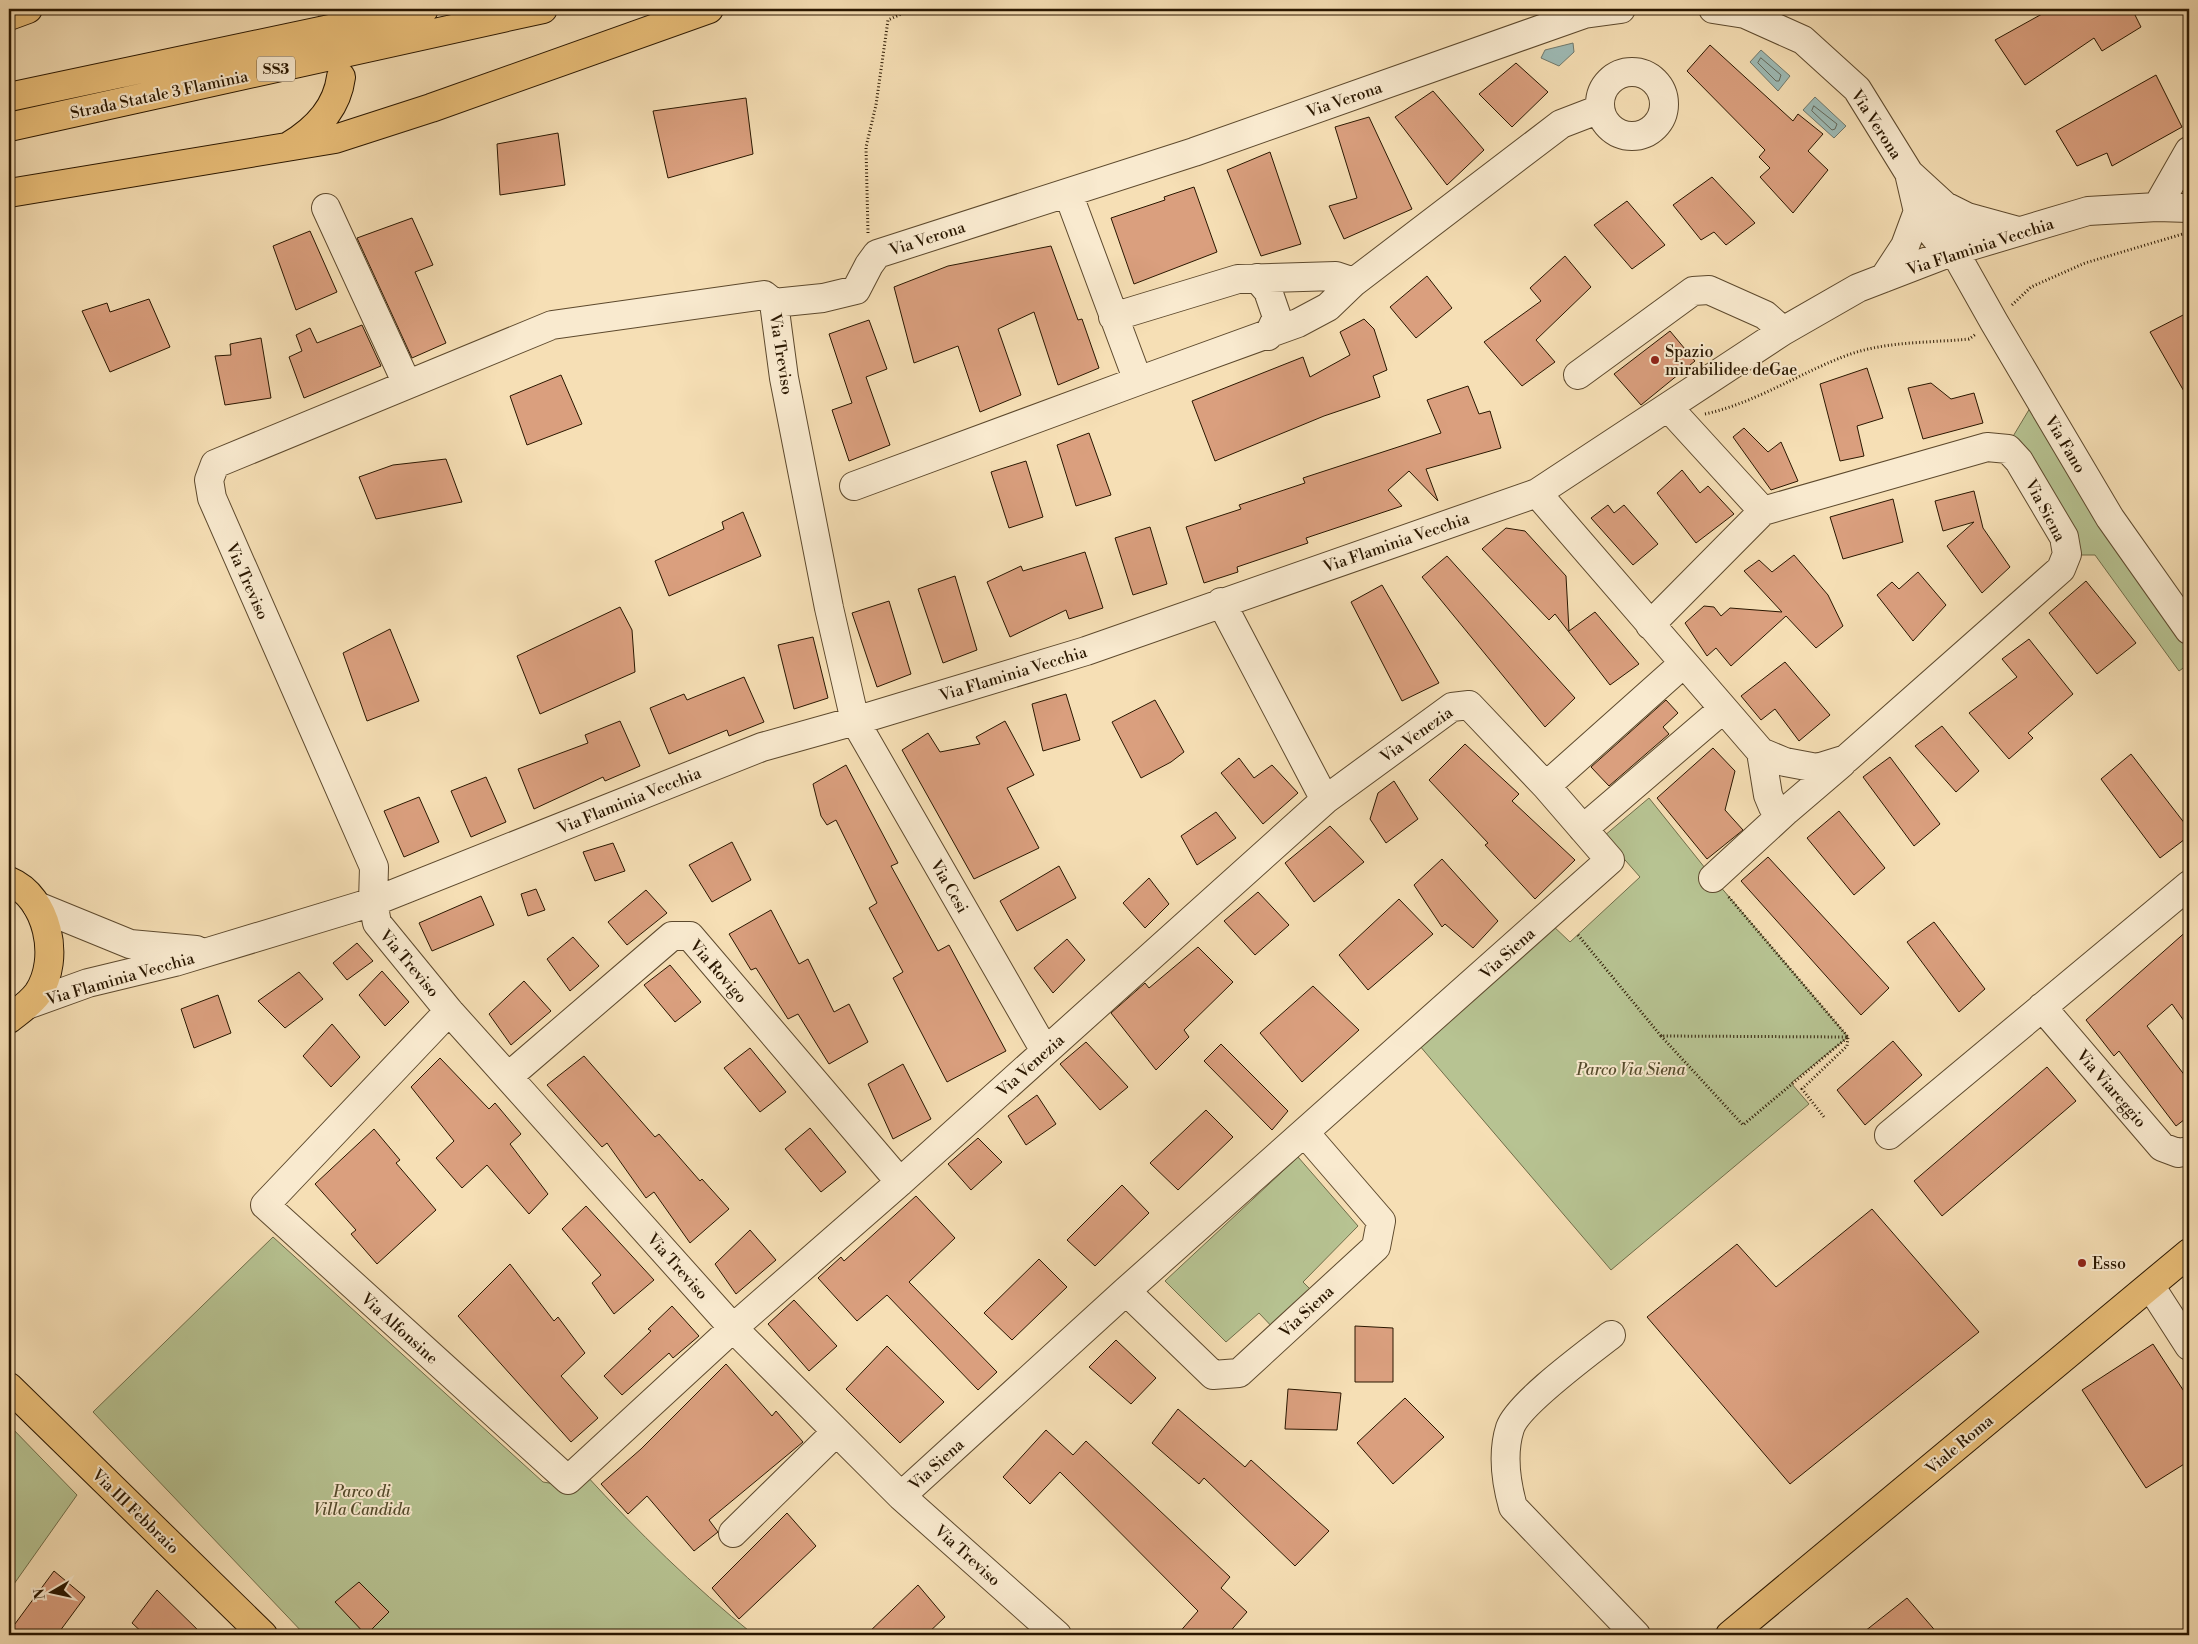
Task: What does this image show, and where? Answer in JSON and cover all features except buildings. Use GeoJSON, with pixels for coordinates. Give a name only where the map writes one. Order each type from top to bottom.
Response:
{"type":"FeatureCollection","features":[{"type":"Feature","properties":{"kind":"main road"},"geometry":{"type":"LineString","coordinates":[[9,16],[28,9]]}},
{"type":"Feature","properties":{"kind":"main road","name":"Strada Statale 3 Flaminia"},"geometry":{"type":"LineString","coordinates":[[9,97],[424,9]]}},
{"type":"Feature","properties":{"kind":"main road","name":"Strada Statale 3 Flaminia"},"geometry":{"type":"LineString","coordinates":[[9,127],[543,9]]}},
{"type":"Feature","properties":{"kind":"main road"},"geometry":{"type":"LineString","coordinates":[[9,194],[340,138],[431,108],[708,9]]}},
{"type":"Feature","properties":{"kind":"main road"},"geometry":{"type":"LineString","coordinates":[[286,148],[304,137],[326,114],[337,96],[341,77]]}},
{"type":"Feature","properties":{"kind":"main road","name":"Via Flaminia Vecchia"},"geometry":{"type":"LineString","coordinates":[[12,879],[37,906],[48,942],[48,963],[45,980],[38,993],[18,1012]]}},
{"type":"Feature","properties":{"kind":"main road","name":"Viale Roma"},"geometry":{"type":"LineString","coordinates":[[1730,1635],[2151,1287],[2189,1253]]}},
{"type":"Feature","properties":{"kind":"main road","name":"Via III Febbraio"},"geometry":{"type":"LineString","coordinates":[[9,1386],[263,1635]]}},
{"type":"Feature","properties":{"kind":"street","name":"Via Verona"},"geometry":{"type":"LineString","coordinates":[[774,303],[823,298],[856,290],[877,254],[1194,152],[1584,14],[1621,9]]}},
{"type":"Feature","properties":{"kind":"street","name":"Via Verona"},"geometry":{"type":"LineString","coordinates":[[1713,9],[1745,14],[1803,40],[1857,89],[1909,173],[1945,206],[1953,219],[1957,236],[1954,251],[1936,238],[1928,229],[1918,211],[1909,173]]}},
{"type":"Feature","properties":{"kind":"street"},"geometry":{"type":"LineString","coordinates":[[854,486],[1298,324],[1328,307],[1354,282],[1561,124],[1600,109]]}},
{"type":"Feature","properties":{"kind":"street"},"geometry":{"type":"LineString","coordinates":[[2157,207],[2189,151]]}},
{"type":"Feature","properties":{"kind":"street"},"geometry":{"type":"LineString","coordinates":[[1068,193],[1138,381]]}},
{"type":"Feature","properties":{"kind":"street","name":"Via Verona"},"geometry":{"type":"LineString","coordinates":[[1945,206],[1967,217],[2020,231]]}},
{"type":"Feature","properties":{"kind":"street","name":"Via Flaminia Vecchia"},"geometry":{"type":"LineString","coordinates":[[18,1012],[88,983],[212,951],[373,902],[762,747],[856,721],[1086,651],[1221,602],[1537,493],[1672,411],[1783,331],[1858,288],[1954,251],[2088,211],[2157,207],[2189,208]]}},
{"type":"Feature","properties":{"kind":"street"},"geometry":{"type":"LineString","coordinates":[[326,208],[407,384]]}},
{"type":"Feature","properties":{"kind":"street"},"geometry":{"type":"LineString","coordinates":[[1884,278],[1905,246],[1918,211]]}},
{"type":"Feature","properties":{"kind":"street","name":"Via Fano"},"geometry":{"type":"LineString","coordinates":[[1954,251],[2110,518],[2189,630]]}},
{"type":"Feature","properties":{"kind":"street"},"geometry":{"type":"LineString","coordinates":[[1113,317],[1217,284],[1257,278],[1336,276],[1354,282]]}},
{"type":"Feature","properties":{"kind":"street"},"geometry":{"type":"LineString","coordinates":[[1257,278],[1268,291],[1277,317],[1268,336]]}},
{"type":"Feature","properties":{"kind":"street"},"geometry":{"type":"LineString","coordinates":[[1578,375],[1694,291],[1709,290],[1765,315],[1783,331]]}},
{"type":"Feature","properties":{"kind":"street","name":"Via Treviso"},"geometry":{"type":"LineString","coordinates":[[856,721],[830,608],[784,378],[774,303],[764,295],[552,325],[215,464],[209,480],[212,498],[374,866],[373,902],[377,924],[450,1011],[732,1328],[901,1496],[1057,1635]]}},
{"type":"Feature","properties":{"kind":"street"},"geometry":{"type":"LineString","coordinates":[[1650,625],[1763,511],[1672,411]]}},
{"type":"Feature","properties":{"kind":"street","name":"Via Siena"},"geometry":{"type":"LineString","coordinates":[[1684,663],[1761,752],[1785,762],[1817,768],[1846,759],[2061,569],[2067,554],[2064,537],[2019,461],[2008,449],[1987,447],[1763,511]]}},
{"type":"Feature","properties":{"kind":"street"},"geometry":{"type":"LineString","coordinates":[[1537,493],[1684,663],[1546,786]]}},
{"type":"Feature","properties":{"kind":"street"},"geometry":{"type":"LineString","coordinates":[[1221,602],[1325,800]]}},
{"type":"Feature","properties":{"kind":"street","name":"Via Venezia"},"geometry":{"type":"LineString","coordinates":[[732,1328],[900,1182],[1325,800],[1452,707],[1469,705],[1566,808]]}},
{"type":"Feature","properties":{"kind":"street"},"geometry":{"type":"LineString","coordinates":[[1583,829],[1723,708]]}},
{"type":"Feature","properties":{"kind":"street","name":"Via Cesi"},"geometry":{"type":"LineString","coordinates":[[856,721],[1045,1052]]}},
{"type":"Feature","properties":{"kind":"street"},"geometry":{"type":"LineString","coordinates":[[1761,752],[1768,795],[1773,807],[1787,810]]}},
{"type":"Feature","properties":{"kind":"street"},"geometry":{"type":"LineString","coordinates":[[1713,878],[1846,759]]}},
{"type":"Feature","properties":{"kind":"street","name":"Via Siena"},"geometry":{"type":"LineString","coordinates":[[901,1496],[1126,1291],[1610,860],[1566,808]]}},
{"type":"Feature","properties":{"kind":"street"},"geometry":{"type":"LineString","coordinates":[[1889,1136],[2189,885]]}},
{"type":"Feature","properties":{"kind":"street","name":"Via Flaminia Vecchia"},"geometry":{"type":"LineString","coordinates":[[37,906],[130,944],[212,951]]}},
{"type":"Feature","properties":{"kind":"street","name":"Via Rovigo"},"geometry":{"type":"LineString","coordinates":[[509,1076],[672,936],[690,936],[900,1182]]}},
{"type":"Feature","properties":{"kind":"street","name":"Via Viareggio"},"geometry":{"type":"LineString","coordinates":[[2042,1007],[2162,1147],[2178,1153],[2189,1151]]}},
{"type":"Feature","properties":{"kind":"street","name":"Via Alfonsine"},"geometry":{"type":"LineString","coordinates":[[450,1011],[265,1205],[568,1480],[732,1328]]}},
{"type":"Feature","properties":{"kind":"street","name":"Via Siena"},"geometry":{"type":"LineString","coordinates":[[1126,1291],[1213,1375],[1239,1373],[1376,1247],[1381,1221],[1305,1133]]}},
{"type":"Feature","properties":{"kind":"street"},"geometry":{"type":"LineString","coordinates":[[2151,1287],[2189,1346]]}},
{"type":"Feature","properties":{"kind":"street"},"geometry":{"type":"LineString","coordinates":[[1611,1335],[1521,1410],[1510,1428],[1506,1461],[1506,1484],[1514,1506],[1636,1635]]}},
{"type":"Feature","properties":{"kind":"street"},"geometry":{"type":"LineString","coordinates":[[733,1533],[836,1432]]}},
{"type":"Feature","properties":{"kind":"path"},"geometry":{"type":"LineString","coordinates":[[869,265],[866,147],[876,105],[888,20],[912,9]]}},
{"type":"Feature","properties":{"kind":"path"},"geometry":{"type":"LineString","coordinates":[[1672,411],[1696,416],[1719,411],[1786,385],[1846,355],[1878,347],[1969,339],[1994,322],[2031,287],[2085,263],[2189,232]]}},
{"type":"Feature","properties":{"kind":"path"},"geometry":{"type":"LineString","coordinates":[[1713,878],[1848,1037],[1847,1046],[1802,1089],[1824,1117]]}},
{"type":"Feature","properties":{"kind":"path"},"geometry":{"type":"LineString","coordinates":[[1578,935],[1661,1036],[1743,1126],[1848,1037]]}},
{"type":"Feature","properties":{"kind":"path"},"geometry":{"type":"LineString","coordinates":[[1661,1036],[1848,1037]]}},
{"type":"Feature","properties":{"kind":"green space"},"geometry":{"type":"Polygon","coordinates":[[[2033,403],[2189,644],[2189,664],[2179,671],[2095,555],[2076,555],[2012,438],[2033,403]]]}},
{"type":"Feature","properties":{"kind":"green space","name":"Parco Via Siena"},"geometry":{"type":"Polygon","coordinates":[[[1649,798],[1713,878],[1848,1037],[1791,1083],[1809,1104],[1611,1270],[1419,1045],[1551,924],[1570,942],[1640,877],[1604,836],[1649,798]]]}},
{"type":"Feature","properties":{"kind":"green space"},"geometry":{"type":"Polygon","coordinates":[[[1298,1157],[1358,1226],[1303,1282],[1315,1294],[1276,1331],[1259,1313],[1226,1342],[1165,1281],[1298,1157]]]}},
{"type":"Feature","properties":{"kind":"green space","name":"Parco di Villa Candida"},"geometry":{"type":"Polygon","coordinates":[[[273,1237],[543,1482],[567,1486],[585,1474],[666,1558],[754,1635],[305,1635],[93,1412],[273,1237]]]}},
{"type":"Feature","properties":{"kind":"green space"},"geometry":{"type":"Polygon","coordinates":[[[9,1425],[77,1495],[9,1591],[9,1425]]]}},
{"type":"Feature","properties":{"kind":"water"},"geometry":{"type":"Polygon","coordinates":[[[1573,43],[1574,52],[1559,66],[1541,58],[1545,50],[1573,43]]]}},
{"type":"Feature","properties":{"kind":"water"},"geometry":{"type":"Polygon","coordinates":[[[1761,50],[1790,76],[1778,91],[1750,62],[1761,50]]]}},
{"type":"Feature","properties":{"kind":"water"},"geometry":{"type":"Polygon","coordinates":[[[1815,97],[1846,126],[1834,138],[1803,110],[1815,97]]]}},
{"type":"Feature","properties":{"kind":"tunnel"},"geometry":{"type":"LineString","coordinates":[[331,9],[338,50]]}},
{"type":"Feature","properties":{"kind":"place","name":"Spazio mirabilidee deGae"},"geometry":{"type":"Point","coordinates":[1655,360]}},
{"type":"Feature","properties":{"kind":"place","name":"Esso"},"geometry":{"type":"Point","coordinates":[2082,1263]}}]}
